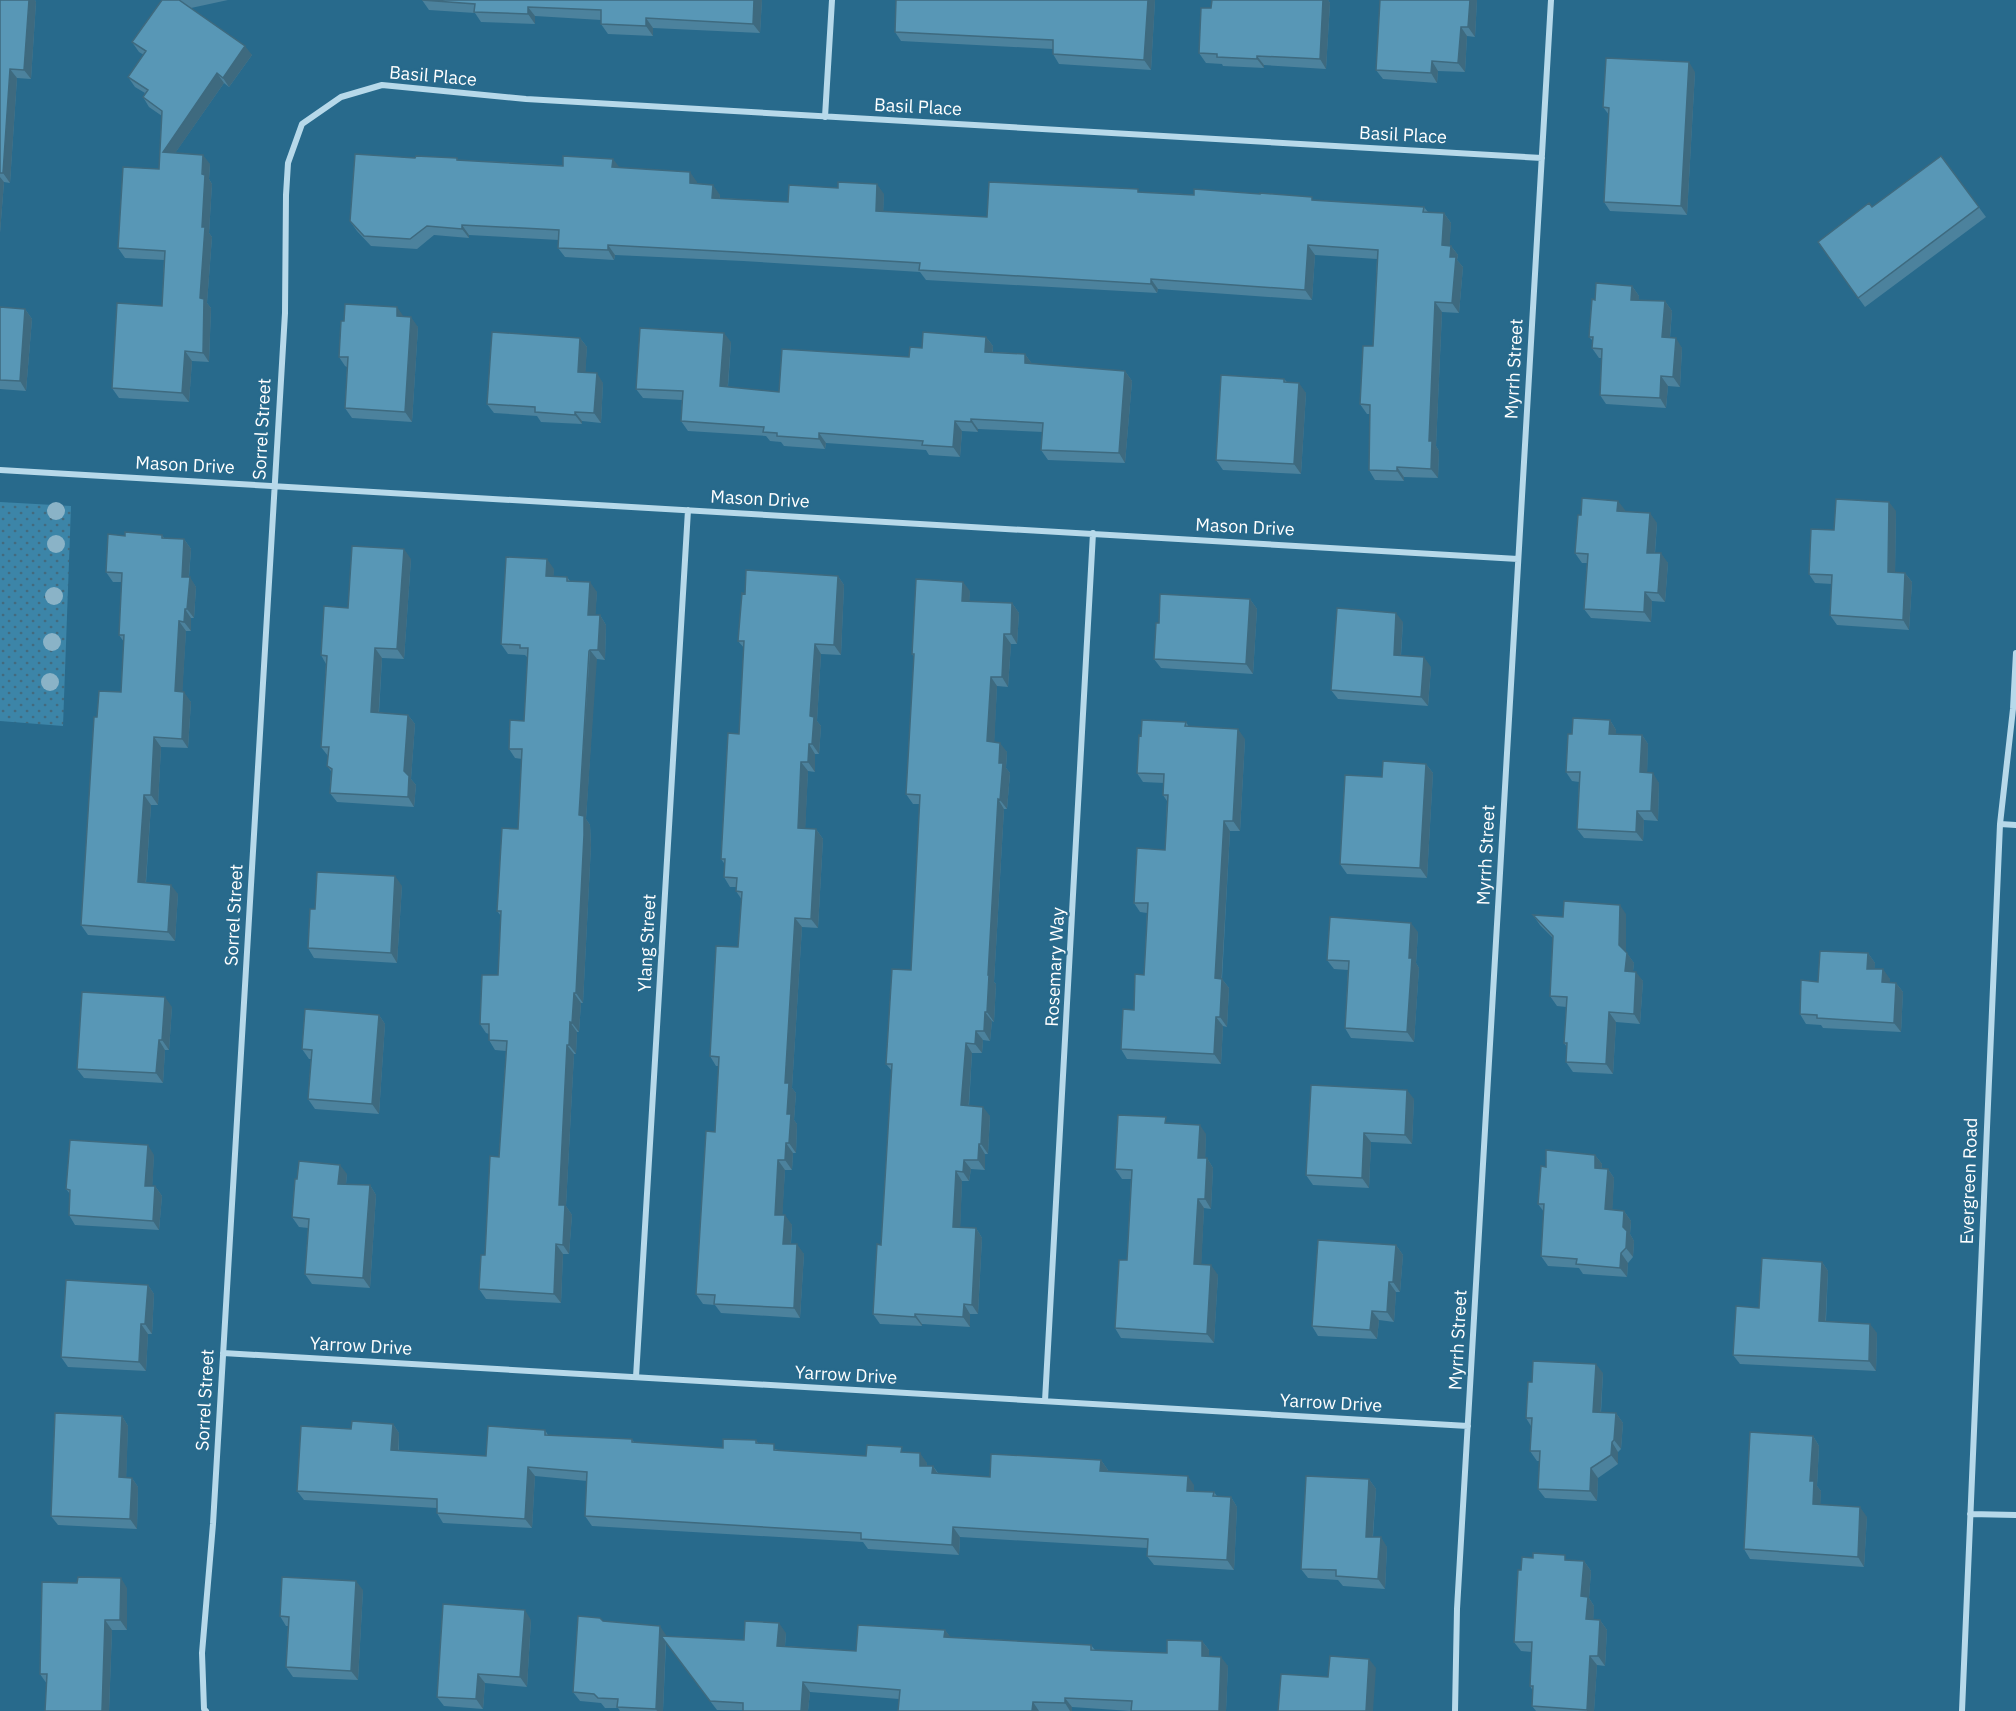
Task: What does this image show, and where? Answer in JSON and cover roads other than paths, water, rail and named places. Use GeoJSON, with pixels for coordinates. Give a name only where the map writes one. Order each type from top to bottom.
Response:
{"type":"FeatureCollection","features":[{"type":"Feature","properties":{"kind":"street"},"geometry":{"type":"LineString","coordinates":[[825,117],[832,0]]}},
{"type":"Feature","properties":{"kind":"street","name":"Myrrh Street"},"geometry":{"type":"LineString","coordinates":[[1455,1711],[1457,1609],[1551,0]]}},
{"type":"Feature","properties":{"kind":"street","name":"Basil Place"},"geometry":{"type":"LineString","coordinates":[[302,124],[341,97],[382,85],[526,99],[1542,158]]}},
{"type":"Feature","properties":{"kind":"street","name":"Sorrel Street"},"geometry":{"type":"LineString","coordinates":[[205,1710],[202,1653],[213,1524],[285,313],[287,174],[288,163],[302,124]]}},
{"type":"Feature","properties":{"kind":"street","name":"Mason Drive"},"geometry":{"type":"LineString","coordinates":[[0,470],[1518,559]]}},
{"type":"Feature","properties":{"kind":"street","name":"Ylang Street"},"geometry":{"type":"LineString","coordinates":[[636,1377],[688,510]]}},
{"type":"Feature","properties":{"kind":"street","name":"Rosemary Way"},"geometry":{"type":"LineString","coordinates":[[1045,1401],[1093,533]]}},
{"type":"Feature","properties":{"kind":"street","name":"Evergreen Road"},"geometry":{"type":"LineString","coordinates":[[1962,1711],[2000,824],[2013,709],[2016,653]]}},
{"type":"Feature","properties":{"kind":"street"},"geometry":{"type":"LineString","coordinates":[[2000,824],[2016,825]]}},
{"type":"Feature","properties":{"kind":"street","name":"Yarrow Drive"},"geometry":{"type":"LineString","coordinates":[[223,1353],[1468,1426]]}},
{"type":"Feature","properties":{"kind":"street"},"geometry":{"type":"LineString","coordinates":[[1970,1514],[2016,1515]]}}]}
